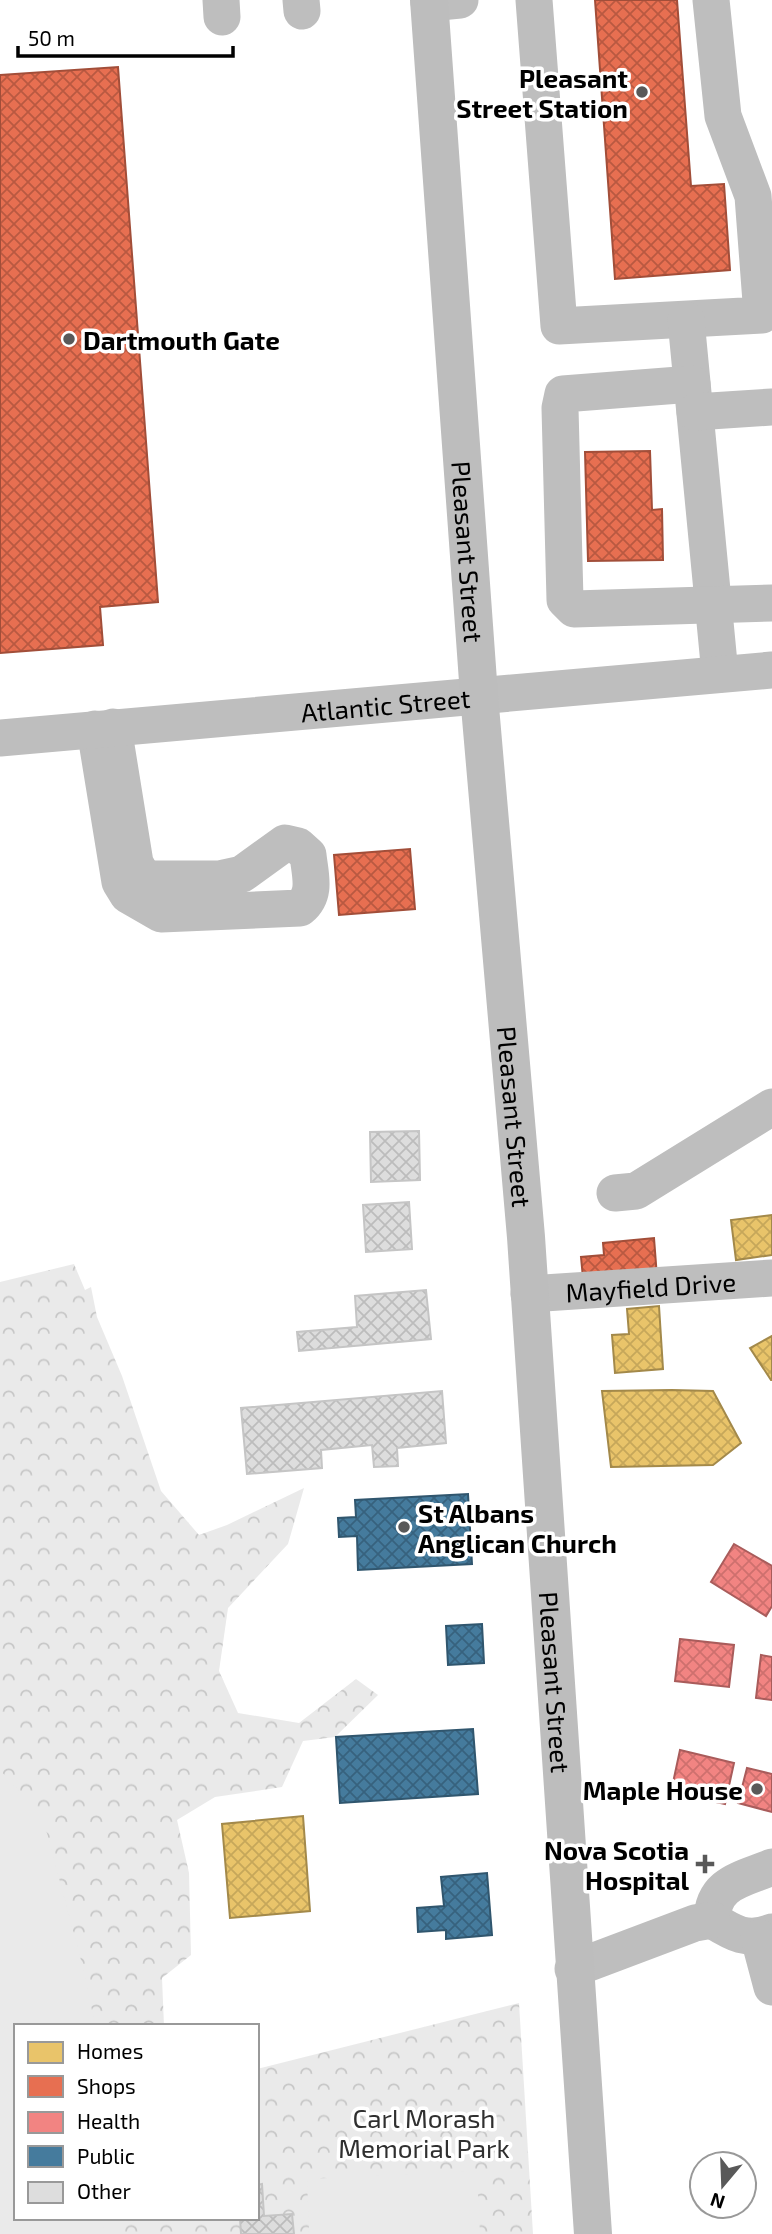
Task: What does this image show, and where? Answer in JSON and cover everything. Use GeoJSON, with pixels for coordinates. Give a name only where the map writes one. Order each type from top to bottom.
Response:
{"type":"FeatureCollection","features":[{"type":"Feature","properties":{"kind":"main road","name":"Pleasant Street"},"geometry":{"type":"LineString","coordinates":[[439,1],[480,695],[529,1294],[593,2234]]}},
{"type":"Feature","properties":{"kind":"street"},"geometry":{"type":"LineString","coordinates":[[534,0],[559,326],[762,315],[753,196],[723,116],[711,0]]}},
{"type":"Feature","properties":{"kind":"street"},"geometry":{"type":"LineString","coordinates":[[686,320],[720,674]]}},
{"type":"Feature","properties":{"kind":"street"},"geometry":{"type":"LineString","coordinates":[[772,407],[693,398],[563,394],[560,408],[565,600],[574,609],[772,603]]}},
{"type":"Feature","properties":{"kind":"street","name":"Atlantic Street"},"geometry":{"type":"LineString","coordinates":[[0,738],[772,670]]}},
{"type":"Feature","properties":{"kind":"street"},"geometry":{"type":"LineString","coordinates":[[104,728],[135,863],[141,874],[151,880],[219,879],[242,874],[285,843],[298,846],[308,855],[312,891],[308,901],[300,908],[161,914],[128,895],[120,882],[104,728]]}},
{"type":"Feature","properties":{"kind":"street"},"geometry":{"type":"LineString","coordinates":[[615,1193],[636,1191],[772,1107]]}},
{"type":"Feature","properties":{"kind":"street","name":"Mayfield Drive"},"geometry":{"type":"LineString","coordinates":[[529,1294],[772,1278]]}},
{"type":"Feature","properties":{"kind":"street"},"geometry":{"type":"LineString","coordinates":[[712,1920],[713,1904],[723,1888],[772,1867]]}},
{"type":"Feature","properties":{"kind":"street"},"geometry":{"type":"LineString","coordinates":[[573,1969],[695,1923],[712,1920],[739,1936],[765,1935],[772,1987]]}},
{"type":"Feature","properties":{"kind":"green space","name":"Carl Morash Memorial Park"},"geometry":{"type":"Polygon","coordinates":[[[74,1264],[85,1290],[91,1287],[97,1317],[122,1376],[161,1491],[199,1535],[227,1525],[304,1488],[288,1544],[228,1608],[219,1671],[238,1713],[299,1723],[356,1679],[378,1695],[335,1737],[303,1741],[282,1787],[215,1797],[177,1820],[189,1873],[191,1955],[162,1978],[164,2024],[14,2024],[14,2220],[259,2220],[259,2068],[519,2003],[533,2234],[0,2234],[0,1282],[74,1264]]]}},
{"type":"Feature","properties":{"kind":"green space"},"geometry":{"type":"Polygon","coordinates":[[[0,1770],[19,1791],[47,1833],[86,1979],[95,2024],[14,2024],[14,2152],[0,2155],[0,1770]]]}},
{"type":"Feature","properties":{"kind":"green space"},"geometry":{"type":"Polygon","coordinates":[[[14,2156],[14,2220],[104,2220],[103,2234],[0,2234],[0,2160],[14,2156]]]}},
{"type":"Feature","properties":{"kind":"green space"},"geometry":{"type":"Polygon","coordinates":[[[477,2171],[480,2234],[309,2234],[307,2179],[477,2171]]]}},
{"type":"Feature","properties":{"kind":"building: Homes"},"geometry":{"type":"Polygon","coordinates":[[[772,1215],[772,1255],[736,1260],[731,1220],[772,1215]]]}},
{"type":"Feature","properties":{"kind":"building: Homes"},"geometry":{"type":"Polygon","coordinates":[[[659,1306],[663,1369],[615,1373],[612,1335],[629,1334],[627,1309],[659,1306]]]}},
{"type":"Feature","properties":{"kind":"building: Homes"},"geometry":{"type":"Polygon","coordinates":[[[772,1336],[772,1380],[771,1380],[750,1348],[772,1336]]]}},
{"type":"Feature","properties":{"kind":"building: Homes"},"geometry":{"type":"Polygon","coordinates":[[[602,1391],[713,1391],[741,1443],[713,1465],[611,1467],[602,1391]]]}},
{"type":"Feature","properties":{"kind":"building: Homes"},"geometry":{"type":"Polygon","coordinates":[[[303,1816],[310,1911],[230,1918],[222,1824],[303,1816]]]}},
{"type":"Feature","properties":{"kind":"building: Shops","name":"Pleasant Street Station"},"geometry":{"type":"Polygon","coordinates":[[[595,0],[677,0],[691,186],[724,184],[730,270],[615,279],[595,0]]]}},
{"type":"Feature","properties":{"kind":"building: Shops","name":"Dartmouth Gate"},"geometry":{"type":"Polygon","coordinates":[[[118,67],[158,602],[100,607],[103,645],[0,653],[0,75],[118,67]]]}},
{"type":"Feature","properties":{"kind":"building: Shops"},"geometry":{"type":"Polygon","coordinates":[[[650,451],[652,510],[662,509],[663,560],[588,561],[585,452],[650,451]]]}},
{"type":"Feature","properties":{"kind":"building: Shops"},"geometry":{"type":"Polygon","coordinates":[[[410,849],[415,909],[339,915],[334,855],[410,849]]]}},
{"type":"Feature","properties":{"kind":"building: Shops"},"geometry":{"type":"Polygon","coordinates":[[[654,1238],[657,1277],[583,1278],[581,1257],[604,1255],[603,1243],[654,1238]]]}},
{"type":"Feature","properties":{"kind":"building: Health"},"geometry":{"type":"Polygon","coordinates":[[[734,1544],[772,1566],[772,1606],[766,1616],[711,1582],[734,1544]]]}},
{"type":"Feature","properties":{"kind":"building: Health"},"geometry":{"type":"Polygon","coordinates":[[[680,1639],[734,1645],[729,1687],[675,1681],[680,1639]]]}},
{"type":"Feature","properties":{"kind":"building: Health"},"geometry":{"type":"Polygon","coordinates":[[[761,1655],[772,1657],[772,1700],[756,1698],[761,1655]]]}},
{"type":"Feature","properties":{"kind":"building: Health"},"geometry":{"type":"Polygon","coordinates":[[[680,1750],[734,1763],[725,1804],[671,1792],[680,1750]]]}},
{"type":"Feature","properties":{"kind":"building: Health","name":"Maple House"},"geometry":{"type":"Polygon","coordinates":[[[747,1768],[772,1774],[772,1812],[738,1803],[747,1768]]]}},
{"type":"Feature","properties":{"kind":"building: Public","name":"St Albans Anglican Church"},"geometry":{"type":"Polygon","coordinates":[[[468,1494],[472,1564],[358,1570],[357,1536],[339,1537],[338,1518],[356,1517],[355,1500],[468,1494]]]}},
{"type":"Feature","properties":{"kind":"building: Public"},"geometry":{"type":"Polygon","coordinates":[[[482,1624],[484,1663],[448,1665],[446,1626],[482,1624]]]}},
{"type":"Feature","properties":{"kind":"building: Public"},"geometry":{"type":"Polygon","coordinates":[[[473,1729],[478,1794],[340,1803],[336,1737],[473,1729]]]}},
{"type":"Feature","properties":{"kind":"building: Public"},"geometry":{"type":"Polygon","coordinates":[[[487,1873],[492,1935],[446,1939],[446,1930],[418,1932],[417,1908],[444,1906],[441,1877],[487,1873]]]}},
{"type":"Feature","properties":{"kind":"building: Other"},"geometry":{"type":"Polygon","coordinates":[[[419,1131],[420,1180],[371,1182],[370,1132],[419,1131]]]}},
{"type":"Feature","properties":{"kind":"building: Other"},"geometry":{"type":"Polygon","coordinates":[[[409,1202],[412,1249],[366,1252],[363,1205],[409,1202]]]}},
{"type":"Feature","properties":{"kind":"building: Other"},"geometry":{"type":"Polygon","coordinates":[[[426,1290],[431,1339],[299,1351],[297,1332],[357,1327],[355,1296],[426,1290]]]}},
{"type":"Feature","properties":{"kind":"building: Other"},"geometry":{"type":"Polygon","coordinates":[[[442,1391],[446,1443],[397,1448],[398,1466],[374,1467],[372,1445],[321,1450],[322,1468],[247,1474],[241,1408],[442,1391]]]}},
{"type":"Feature","properties":{"kind":"building: Other"},"geometry":{"type":"Polygon","coordinates":[[[262,2184],[264,2216],[292,2214],[294,2234],[241,2234],[240,2220],[259,2220],[259,2185],[262,2184]]]}},
{"type":"Feature","properties":{"kind":"place","name":"Pleasant Street Station"},"geometry":{"type":"Point","coordinates":[642,92]}},
{"type":"Feature","properties":{"kind":"place","name":"Dartmouth Gate"},"geometry":{"type":"Point","coordinates":[69,339]}},
{"type":"Feature","properties":{"kind":"place","name":"St Albans Anglican Church"},"geometry":{"type":"Point","coordinates":[404,1527]}},
{"type":"Feature","properties":{"kind":"place","name":"Maple House"},"geometry":{"type":"Point","coordinates":[757,1789]}},
{"type":"Feature","properties":{"kind":"place","name":"Nova Scotia Hospital"},"geometry":{"type":"Point","coordinates":[705,1864]}}]}
